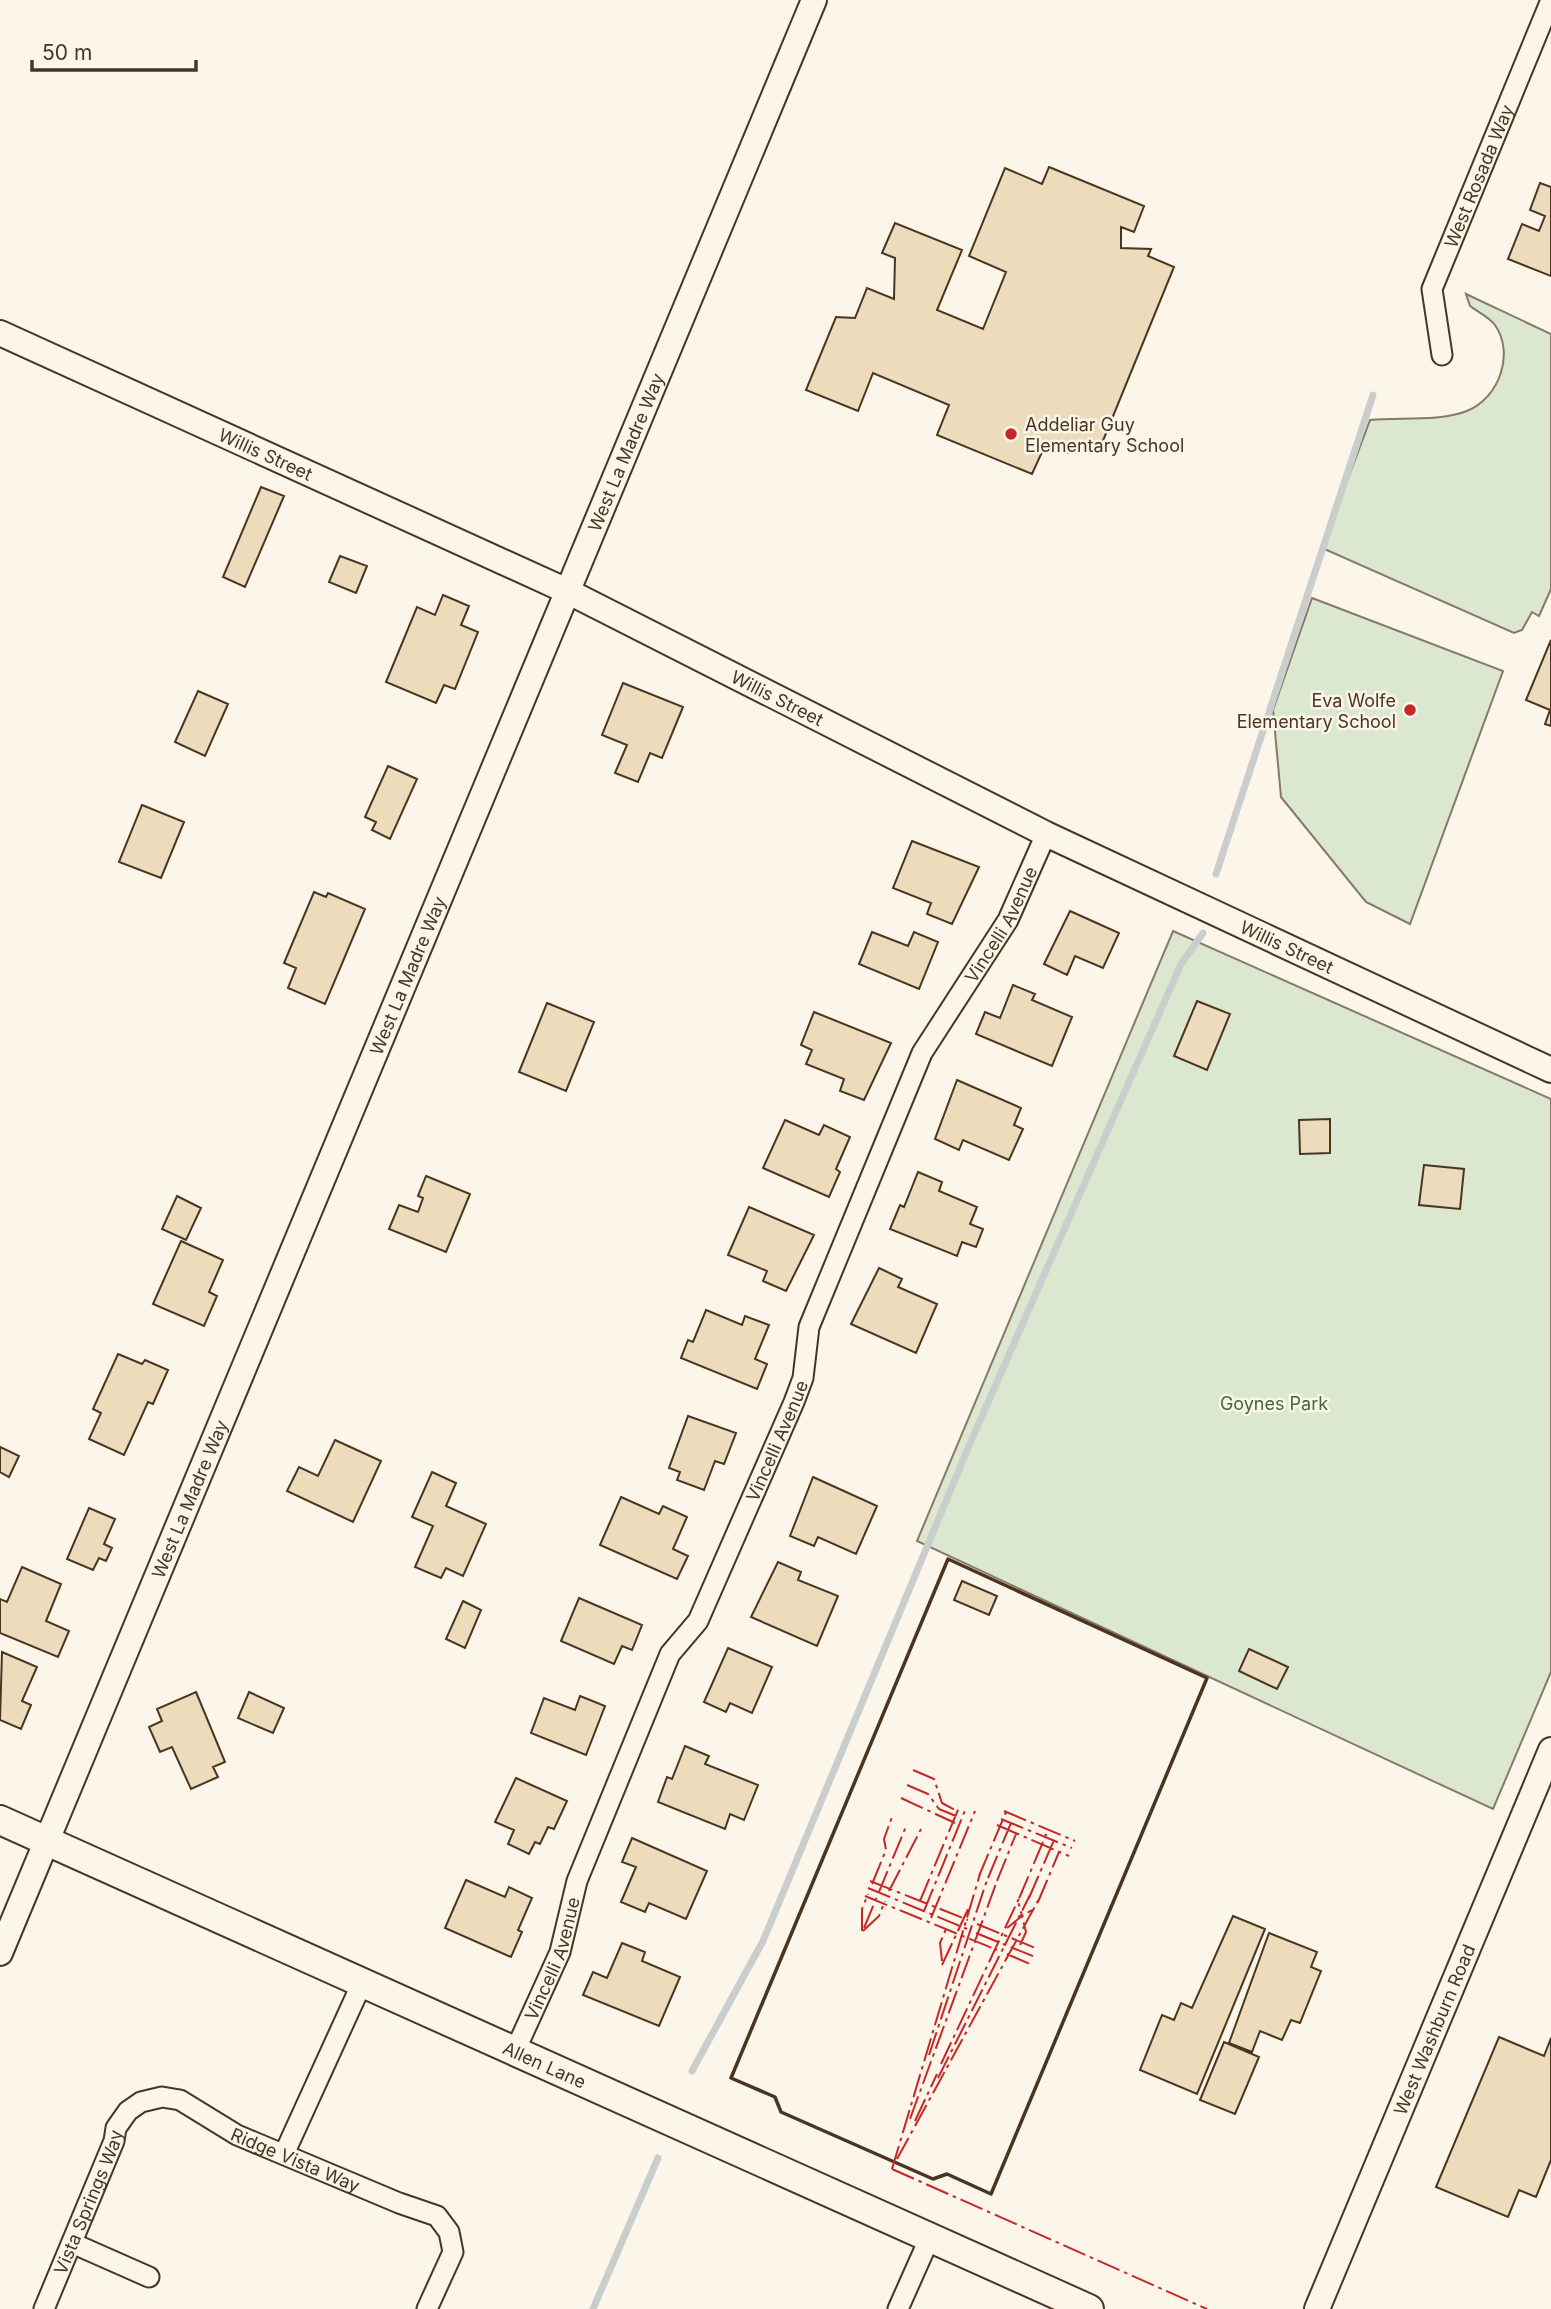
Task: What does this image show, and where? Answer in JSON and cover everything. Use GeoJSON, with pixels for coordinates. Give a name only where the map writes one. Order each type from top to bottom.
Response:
{"type":"FeatureCollection","features":[{"type":"Feature","properties":{"kind":"main road","name":"Allen Lane"},"geometry":{"type":"LineString","coordinates":[[0,1820],[1090,2309]]}},
{"type":"Feature","properties":{"kind":"street","name":"West La Madre Way"},"geometry":{"type":"LineString","coordinates":[[0,1953],[814,0]]}},
{"type":"Feature","properties":{"kind":"street","name":"West Rosada Way"},"geometry":{"type":"LineString","coordinates":[[1442,355],[1432,289],[1551,0]]}},
{"type":"Feature","properties":{"kind":"street","name":"Willis Street"},"geometry":{"type":"LineString","coordinates":[[0,333],[568,591],[1046,834],[1551,1070]]}},
{"type":"Feature","properties":{"kind":"street","name":"Vincelli Avenue"},"geometry":{"type":"LineString","coordinates":[[515,2051],[560,1952],[577,1881],[670,1654],[698,1621],[794,1402],[803,1378],[809,1327],[922,1053],[1008,920],[1046,834]]}},
{"type":"Feature","properties":{"kind":"street","name":"West Washburn Road"},"geometry":{"type":"LineString","coordinates":[[1317,2309],[1551,1750]]}},
{"type":"Feature","properties":{"kind":"street"},"geometry":{"type":"LineString","coordinates":[[284,2154],[362,1983]]}},
{"type":"Feature","properties":{"kind":"street","name":"Ridge Vista Way"},"geometry":{"type":"LineString","coordinates":[[141,2102],[162,2097],[180,2100],[237,2135],[399,2203],[437,2216],[449,2232],[453,2252],[427,2309]]}},
{"type":"Feature","properties":{"kind":"street","name":"Vista Springs Way"},"geometry":{"type":"LineString","coordinates":[[44,2309],[114,2141],[116,2128],[128,2111],[141,2102]]}},
{"type":"Feature","properties":{"kind":"street"},"geometry":{"type":"LineString","coordinates":[[898,2309],[930,2238]]}},
{"type":"Feature","properties":{"kind":"street"},"geometry":{"type":"LineString","coordinates":[[72,2243],[149,2277]]}},
{"type":"Feature","properties":{"kind":"green space"},"geometry":{"type":"Polygon","coordinates":[[[1466,294],[1551,334],[1551,589],[1539,616],[1532,612],[1522,630],[1514,633],[1322,548],[1370,420],[1432,418],[1456,414],[1478,405],[1495,386],[1503,362],[1501,336],[1493,322],[1470,306],[1466,294]]]}},
{"type":"Feature","properties":{"kind":"green space"},"geometry":{"type":"Polygon","coordinates":[[[1312,598],[1503,671],[1410,924],[1366,902],[1281,797],[1273,710],[1312,598]]]}},
{"type":"Feature","properties":{"kind":"green space","name":"Goynes Park"},"geometry":{"type":"Polygon","coordinates":[[[1173,931],[1551,1099],[1551,1672],[1493,1809],[917,1541],[1173,931]]]}},
{"type":"Feature","properties":{"kind":"building"},"geometry":{"type":"Polygon","coordinates":[[[1049,167],[1144,206],[1134,232],[1121,227],[1121,248],[1151,249],[1148,256],[1174,267],[1098,453],[1042,452],[1032,474],[937,435],[949,405],[873,373],[858,411],[806,390],[836,317],[855,318],[867,288],[894,299],[895,258],[882,253],[895,223],[962,250],[937,310],[983,329],[1006,272],[969,256],[1005,168],[1042,184],[1049,167]]]}},
{"type":"Feature","properties":{"kind":"building"},"geometry":{"type":"Polygon","coordinates":[[[1540,183],[1551,187],[1551,276],[1508,259],[1522,224],[1539,231],[1545,216],[1530,210],[1540,183]]]}},
{"type":"Feature","properties":{"kind":"building"},"geometry":{"type":"Polygon","coordinates":[[[261,487],[284,496],[245,587],[223,577],[261,487]]]}},
{"type":"Feature","properties":{"kind":"building"},"geometry":{"type":"Polygon","coordinates":[[[340,556],[367,566],[356,593],[329,582],[340,556]]]}},
{"type":"Feature","properties":{"kind":"building"},"geometry":{"type":"Polygon","coordinates":[[[443,595],[469,606],[461,625],[478,632],[455,689],[444,685],[436,703],[386,682],[417,607],[435,615],[443,595]]]}},
{"type":"Feature","properties":{"kind":"building"},"geometry":{"type":"Polygon","coordinates":[[[1551,640],[1551,726],[1545,724],[1550,710],[1526,700],[1551,640]]]}},
{"type":"Feature","properties":{"kind":"building"},"geometry":{"type":"Polygon","coordinates":[[[623,683],[683,707],[662,758],[650,753],[638,782],[615,773],[627,745],[602,735],[623,683]]]}},
{"type":"Feature","properties":{"kind":"building"},"geometry":{"type":"Polygon","coordinates":[[[198,691],[228,704],[205,756],[175,742],[198,691]]]}},
{"type":"Feature","properties":{"kind":"building"},"geometry":{"type":"Polygon","coordinates":[[[388,766],[417,779],[390,839],[372,830],[376,822],[365,817],[388,766]]]}},
{"type":"Feature","properties":{"kind":"building"},"geometry":{"type":"Polygon","coordinates":[[[142,805],[184,822],[161,878],[119,862],[142,805]]]}},
{"type":"Feature","properties":{"kind":"building"},"geometry":{"type":"Polygon","coordinates":[[[912,841],[979,867],[952,924],[927,914],[931,903],[893,888],[912,841]]]}},
{"type":"Feature","properties":{"kind":"building"},"geometry":{"type":"Polygon","coordinates":[[[314,892],[326,897],[328,893],[365,909],[325,1004],[288,988],[296,968],[284,963],[314,892]]]}},
{"type":"Feature","properties":{"kind":"building"},"geometry":{"type":"Polygon","coordinates":[[[1070,911],[1119,933],[1103,968],[1075,956],[1067,975],[1044,964],[1070,911]]]}},
{"type":"Feature","properties":{"kind":"building"},"geometry":{"type":"Polygon","coordinates":[[[872,932],[908,946],[914,932],[938,942],[919,989],[859,964],[872,932]]]}},
{"type":"Feature","properties":{"kind":"building"},"geometry":{"type":"Polygon","coordinates":[[[1013,985],[1035,994],[1032,1000],[1072,1017],[1052,1066],[976,1034],[985,1012],[1000,1018],[1013,985]]]}},
{"type":"Feature","properties":{"kind":"building"},"geometry":{"type":"Polygon","coordinates":[[[1197,1001],[1230,1014],[1207,1070],[1174,1056],[1197,1001]]]}},
{"type":"Feature","properties":{"kind":"building"},"geometry":{"type":"Polygon","coordinates":[[[547,1003],[594,1022],[566,1091],[519,1072],[547,1003]]]}},
{"type":"Feature","properties":{"kind":"building"},"geometry":{"type":"Polygon","coordinates":[[[814,1012],[891,1043],[864,1100],[840,1091],[844,1079],[806,1064],[812,1050],[801,1045],[814,1012]]]}},
{"type":"Feature","properties":{"kind":"building"},"geometry":{"type":"Polygon","coordinates":[[[957,1080],[1021,1108],[1014,1125],[1023,1129],[1009,1160],[963,1140],[959,1150],[935,1139],[957,1080]]]}},
{"type":"Feature","properties":{"kind":"building"},"geometry":{"type":"Polygon","coordinates":[[[1330,1119],[1330,1153],[1300,1154],[1299,1120],[1330,1119]]]}},
{"type":"Feature","properties":{"kind":"building"},"geometry":{"type":"Polygon","coordinates":[[[785,1120],[819,1135],[824,1125],[850,1137],[836,1169],[840,1172],[829,1197],[763,1168],[785,1120]]]}},
{"type":"Feature","properties":{"kind":"building"},"geometry":{"type":"Polygon","coordinates":[[[1424,1165],[1464,1169],[1460,1209],[1419,1205],[1424,1165]]]}},
{"type":"Feature","properties":{"kind":"building"},"geometry":{"type":"Polygon","coordinates":[[[918,1172],[942,1182],[939,1191],[977,1207],[970,1224],[983,1229],[976,1247],[962,1242],[957,1256],[890,1229],[900,1205],[904,1207],[918,1172]]]}},
{"type":"Feature","properties":{"kind":"building"},"geometry":{"type":"Polygon","coordinates":[[[426,1176],[470,1194],[446,1252],[389,1229],[399,1205],[418,1212],[423,1198],[418,1196],[426,1176]]]}},
{"type":"Feature","properties":{"kind":"building"},"geometry":{"type":"Polygon","coordinates":[[[177,1196],[201,1208],[186,1240],[162,1229],[177,1196]]]}},
{"type":"Feature","properties":{"kind":"building"},"geometry":{"type":"Polygon","coordinates":[[[749,1207],[814,1235],[786,1291],[763,1281],[767,1271],[728,1255],[749,1207]]]}},
{"type":"Feature","properties":{"kind":"building"},"geometry":{"type":"Polygon","coordinates":[[[181,1241],[223,1260],[209,1292],[217,1296],[204,1326],[153,1304],[181,1241]]]}},
{"type":"Feature","properties":{"kind":"building"},"geometry":{"type":"Polygon","coordinates":[[[879,1268],[902,1279],[898,1287],[937,1304],[916,1353],[851,1324],[879,1268]]]}},
{"type":"Feature","properties":{"kind":"building"},"geometry":{"type":"Polygon","coordinates":[[[706,1310],[742,1325],[745,1316],[769,1325],[755,1359],[767,1364],[757,1389],[681,1358],[688,1340],[693,1342],[706,1310]]]}},
{"type":"Feature","properties":{"kind":"building"},"geometry":{"type":"Polygon","coordinates":[[[118,1354],[142,1364],[145,1360],[168,1370],[153,1404],[148,1402],[124,1455],[89,1439],[101,1413],[93,1409],[118,1354]]]}},
{"type":"Feature","properties":{"kind":"building"},"geometry":{"type":"Polygon","coordinates":[[[688,1416],[736,1433],[724,1464],[715,1461],[704,1490],[677,1480],[680,1472],[669,1468],[688,1416]]]}},
{"type":"Feature","properties":{"kind":"building"},"geometry":{"type":"Polygon","coordinates":[[[335,1440],[381,1461],[353,1522],[287,1491],[299,1467],[318,1476],[335,1440]]]}},
{"type":"Feature","properties":{"kind":"building"},"geometry":{"type":"Polygon","coordinates":[[[0,1447],[19,1456],[9,1477],[0,1472],[0,1447]]]}},
{"type":"Feature","properties":{"kind":"building"},"geometry":{"type":"Polygon","coordinates":[[[432,1472],[456,1483],[446,1506],[486,1524],[463,1576],[446,1568],[441,1578],[415,1567],[433,1526],[412,1517],[432,1472]]]}},
{"type":"Feature","properties":{"kind":"building"},"geometry":{"type":"Polygon","coordinates":[[[813,1477],[877,1506],[856,1554],[818,1537],[814,1546],[790,1536],[813,1477]]]}},
{"type":"Feature","properties":{"kind":"building"},"geometry":{"type":"Polygon","coordinates":[[[621,1497],[659,1514],[663,1506],[687,1517],[673,1549],[688,1556],[677,1579],[600,1545],[621,1497]]]}},
{"type":"Feature","properties":{"kind":"building"},"geometry":{"type":"Polygon","coordinates":[[[89,1508],[115,1519],[104,1544],[112,1548],[106,1561],[99,1558],[93,1570],[67,1559],[89,1508]]]}},
{"type":"Feature","properties":{"kind":"building"},"geometry":{"type":"Polygon","coordinates":[[[778,1562],[801,1572],[798,1580],[838,1596],[817,1646],[751,1617],[778,1562]]]}},
{"type":"Feature","properties":{"kind":"building"},"geometry":{"type":"Polygon","coordinates":[[[22,1567],[61,1584],[46,1621],[69,1631],[58,1657],[0,1633],[0,1599],[7,1602],[22,1567]]]}},
{"type":"Feature","properties":{"kind":"building"},"geometry":{"type":"Polygon","coordinates":[[[962,1581],[997,1596],[989,1615],[954,1600],[962,1581]]]}},
{"type":"Feature","properties":{"kind":"building"},"geometry":{"type":"Polygon","coordinates":[[[579,1598],[642,1625],[632,1650],[622,1646],[614,1664],[561,1641],[579,1598]]]}},
{"type":"Feature","properties":{"kind":"building"},"geometry":{"type":"Polygon","coordinates":[[[463,1601],[481,1610],[465,1648],[446,1639],[463,1601]]]}},
{"type":"Feature","properties":{"kind":"building"},"geometry":{"type":"Polygon","coordinates":[[[728,1648],[772,1667],[752,1713],[730,1703],[726,1712],[704,1702],[728,1648]]]}},
{"type":"Feature","properties":{"kind":"building"},"geometry":{"type":"Polygon","coordinates":[[[1249,1649],[1288,1667],[1277,1689],[1239,1671],[1249,1649]]]}},
{"type":"Feature","properties":{"kind":"building"},"geometry":{"type":"Polygon","coordinates":[[[2,1652],[37,1667],[22,1701],[31,1705],[21,1729],[0,1720],[2,1652]]]}},
{"type":"Feature","properties":{"kind":"building"},"geometry":{"type":"Polygon","coordinates":[[[196,1692],[225,1762],[213,1767],[218,1777],[191,1789],[172,1747],[160,1752],[149,1727],[162,1721],[157,1709],[196,1692]]]}},
{"type":"Feature","properties":{"kind":"building"},"geometry":{"type":"Polygon","coordinates":[[[249,1692],[284,1708],[273,1733],[238,1718],[249,1692]]]}},
{"type":"Feature","properties":{"kind":"building"},"geometry":{"type":"Polygon","coordinates":[[[580,1696],[605,1706],[586,1755],[531,1733],[544,1698],[575,1710],[580,1696]]]}},
{"type":"Feature","properties":{"kind":"building"},"geometry":{"type":"Polygon","coordinates":[[[685,1746],[709,1756],[705,1764],[758,1785],[744,1820],[730,1814],[725,1829],[658,1802],[667,1777],[672,1779],[685,1746]]]}},
{"type":"Feature","properties":{"kind":"building"},"geometry":{"type":"Polygon","coordinates":[[[516,1778],[567,1801],[554,1829],[548,1827],[540,1844],[535,1842],[529,1854],[508,1844],[514,1830],[495,1822],[516,1778]]]}},
{"type":"Feature","properties":{"kind":"building"},"geometry":{"type":"Polygon","coordinates":[[[632,1838],[707,1871],[686,1919],[649,1903],[645,1912],[621,1902],[636,1867],[622,1862],[632,1838]]]}},
{"type":"Feature","properties":{"kind":"building"},"geometry":{"type":"Polygon","coordinates":[[[466,1880],[505,1897],[509,1887],[532,1898],[518,1930],[522,1932],[511,1957],[445,1928],[466,1880]]]}},
{"type":"Feature","properties":{"kind":"building"},"geometry":{"type":"Polygon","coordinates":[[[1233,1916],[1265,1929],[1197,2094],[1140,2070],[1162,2015],[1174,2020],[1181,2003],[1192,2008],[1233,1916]]]}},
{"type":"Feature","properties":{"kind":"building"},"geometry":{"type":"Polygon","coordinates":[[[1269,1933],[1317,1952],[1311,1967],[1321,1971],[1300,2023],[1291,2020],[1282,2040],[1260,2031],[1252,2052],[1229,2043],[1269,1933]]]}},
{"type":"Feature","properties":{"kind":"building"},"geometry":{"type":"Polygon","coordinates":[[[622,1943],[645,1952],[642,1961],[680,1977],[659,2026],[583,1995],[593,1972],[607,1978],[622,1943]]]}},
{"type":"Feature","properties":{"kind":"building"},"geometry":{"type":"Polygon","coordinates":[[[1499,2037],[1544,2056],[1551,2038],[1551,2160],[1536,2197],[1519,2190],[1508,2217],[1436,2187],[1499,2037]]]}},
{"type":"Feature","properties":{"kind":"building"},"geometry":{"type":"Polygon","coordinates":[[[1224,2042],[1259,2057],[1235,2114],[1200,2100],[1224,2042]]]}},
{"type":"Feature","properties":{"kind":"waterway"},"geometry":{"type":"LineString","coordinates":[[1216,874],[1373,395]]}},
{"type":"Feature","properties":{"kind":"waterway"},"geometry":{"type":"LineString","coordinates":[[692,2071],[763,1941],[971,1441],[1181,964],[1203,933]]}},
{"type":"Feature","properties":{"kind":"waterway"},"geometry":{"type":"LineString","coordinates":[[593,2309],[658,2158]]}},
{"type":"Feature","properties":{"kind":"wall"},"geometry":{"type":"LineString","coordinates":[[948,1559],[1207,1678],[991,2194],[947,2174],[933,2179],[781,2112],[775,2097],[731,2078],[948,1559]]}},
{"type":"Feature","properties":{"kind":"power"},"geometry":{"type":"LineString","coordinates":[[913,1770],[934,1779],[942,1803],[957,1811]]}},
{"type":"Feature","properties":{"kind":"power"},"geometry":{"type":"LineString","coordinates":[[907,1785],[928,1794],[939,1809],[956,1816]]}},
{"type":"Feature","properties":{"kind":"power"},"geometry":{"type":"LineString","coordinates":[[901,1798],[955,1823]]}},
{"type":"Feature","properties":{"kind":"power"},"geometry":{"type":"LineString","coordinates":[[920,1901],[960,1805]]}},
{"type":"Feature","properties":{"kind":"power"},"geometry":{"type":"LineString","coordinates":[[924,1911],[966,1808]]}},
{"type":"Feature","properties":{"kind":"power"},"geometry":{"type":"LineString","coordinates":[[931,1918],[975,1811]]}},
{"type":"Feature","properties":{"kind":"power"},"geometry":{"type":"LineString","coordinates":[[1004,1811],[1075,1841]]}},
{"type":"Feature","properties":{"kind":"power"},"geometry":{"type":"LineString","coordinates":[[979,1876],[1006,1812]]}},
{"type":"Feature","properties":{"kind":"power"},"geometry":{"type":"LineString","coordinates":[[872,1884],[886,1850],[884,1839],[892,1817]]}},
{"type":"Feature","properties":{"kind":"power"},"geometry":{"type":"LineString","coordinates":[[1001,1819],[1072,1848]]}},
{"type":"Feature","properties":{"kind":"power"},"geometry":{"type":"LineString","coordinates":[[988,1878],[1011,1823]]}},
{"type":"Feature","properties":{"kind":"power"},"geometry":{"type":"LineString","coordinates":[[864,1928],[907,1824]]}},
{"type":"Feature","properties":{"kind":"power"},"geometry":{"type":"LineString","coordinates":[[997,1825],[1069,1856]]}},
{"type":"Feature","properties":{"kind":"power"},"geometry":{"type":"LineString","coordinates":[[889,1891],[921,1829]]}},
{"type":"Feature","properties":{"kind":"power"},"geometry":{"type":"LineString","coordinates":[[1007,1928],[1022,1916],[1018,1901],[1048,1830]]}},
{"type":"Feature","properties":{"kind":"power"},"geometry":{"type":"LineString","coordinates":[[997,1881],[1016,1834]]}},
{"type":"Feature","properties":{"kind":"power"},"geometry":{"type":"LineString","coordinates":[[1029,1898],[1054,1840]]}},
{"type":"Feature","properties":{"kind":"power"},"geometry":{"type":"LineString","coordinates":[[1038,1902],[1059,1852]]}},
{"type":"Feature","properties":{"kind":"power"},"geometry":{"type":"LineString","coordinates":[[892,2169],[980,1874]]}},
{"type":"Feature","properties":{"kind":"power"},"geometry":{"type":"LineString","coordinates":[[929,2055],[988,1877]]}},
{"type":"Feature","properties":{"kind":"power"},"geometry":{"type":"LineString","coordinates":[[870,1881],[968,1920]]}},
{"type":"Feature","properties":{"kind":"power"},"geometry":{"type":"LineString","coordinates":[[910,2119],[997,1881]]}},
{"type":"Feature","properties":{"kind":"power"},"geometry":{"type":"LineString","coordinates":[[868,1888],[967,1929]]}},
{"type":"Feature","properties":{"kind":"power"},"geometry":{"type":"LineString","coordinates":[[941,2064],[1022,1892]]}},
{"type":"Feature","properties":{"kind":"power"},"geometry":{"type":"LineString","coordinates":[[862,1931],[862,1909],[868,1894]]}},
{"type":"Feature","properties":{"kind":"power"},"geometry":{"type":"LineString","coordinates":[[938,2078],[1030,1895]]}},
{"type":"Feature","properties":{"kind":"power"},"geometry":{"type":"LineString","coordinates":[[865,1896],[997,1950]]}},
{"type":"Feature","properties":{"kind":"power"},"geometry":{"type":"LineString","coordinates":[[897,2159],[1039,1899]]}},
{"type":"Feature","properties":{"kind":"power"},"geometry":{"type":"LineString","coordinates":[[863,1931],[879,1916],[885,1901]]}},
{"type":"Feature","properties":{"kind":"power"},"geometry":{"type":"LineString","coordinates":[[942,1965],[970,1905]]}},
{"type":"Feature","properties":{"kind":"power"},"geometry":{"type":"LineString","coordinates":[[1020,1945],[1026,1932],[1022,1916],[1032,1910]]}},
{"type":"Feature","properties":{"kind":"power"},"geometry":{"type":"LineString","coordinates":[[977,1924],[1038,1949]]}},
{"type":"Feature","properties":{"kind":"power"},"geometry":{"type":"LineString","coordinates":[[942,1961],[940,1943],[946,1929]]}},
{"type":"Feature","properties":{"kind":"power"},"geometry":{"type":"LineString","coordinates":[[976,1933],[1035,1957]]}},
{"type":"Feature","properties":{"kind":"power"},"geometry":{"type":"LineString","coordinates":[[1007,1954],[1032,1965]]}},
{"type":"Feature","properties":{"kind":"power"},"geometry":{"type":"LineString","coordinates":[[915,2121],[937,2074]]}},
{"type":"Feature","properties":{"kind":"power"},"geometry":{"type":"LineString","coordinates":[[892,2169],[1207,2309]]}},
{"type":"Feature","properties":{"kind":"place","name":"Addeliar Guy Elementary School"},"geometry":{"type":"Point","coordinates":[1011,434]}},
{"type":"Feature","properties":{"kind":"place","name":"Eva Wolfe Elementary School"},"geometry":{"type":"Point","coordinates":[1410,710]}}]}
